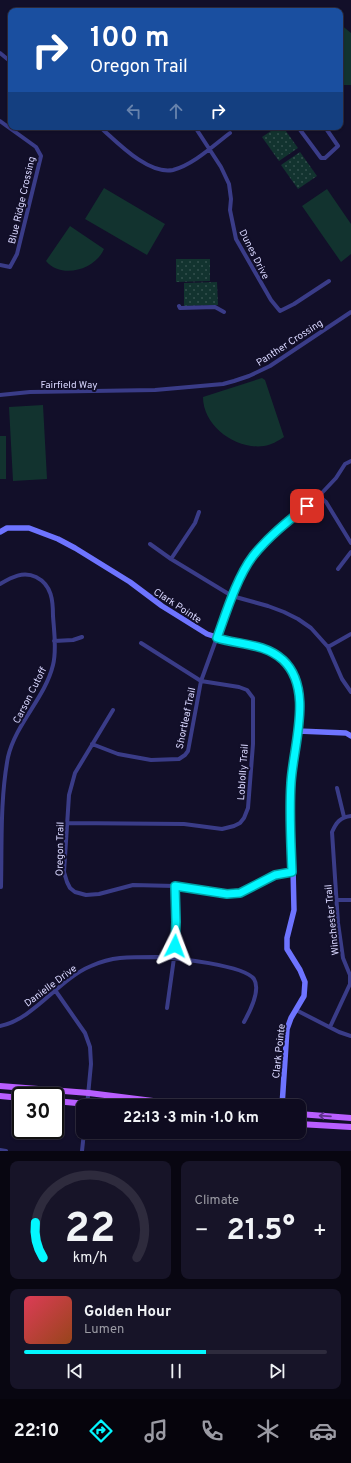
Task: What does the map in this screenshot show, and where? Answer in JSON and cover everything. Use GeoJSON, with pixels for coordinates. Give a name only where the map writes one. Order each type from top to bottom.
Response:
{"type":"FeatureCollection","features":[{"type":"Feature","properties":{"kind":"main road"},"geometry":{"type":"LineString","coordinates":[[0,1086],[132,1099]]}},
{"type":"Feature","properties":{"kind":"main road"},"geometry":{"type":"LineString","coordinates":[[0,1096],[12,1097]]}},
{"type":"Feature","properties":{"kind":"main road"},"geometry":{"type":"LineString","coordinates":[[64,1102],[76,1104]]}},
{"type":"Feature","properties":{"kind":"main road"},"geometry":{"type":"LineString","coordinates":[[306,1115],[351,1118]]}},
{"type":"Feature","properties":{"kind":"main road"},"geometry":{"type":"LineString","coordinates":[[306,1124],[351,1127]]}},
{"type":"Feature","properties":{"kind":"street"},"geometry":{"type":"LineString","coordinates":[[0,53],[8,60]]}},
{"type":"Feature","properties":{"kind":"street","name":"Blue Ridge Crossing"},"geometry":{"type":"LineString","coordinates":[[0,265],[10,267],[17,254],[41,156],[36,147],[12,130]]}},
{"type":"Feature","properties":{"kind":"street"},"geometry":{"type":"LineString","coordinates":[[103,130],[130,153],[152,167],[161,170],[173,170],[194,160],[230,133]]}},
{"type":"Feature","properties":{"kind":"street"},"geometry":{"type":"LineString","coordinates":[[197,130],[210,148]]}},
{"type":"Feature","properties":{"kind":"street"},"geometry":{"type":"LineString","coordinates":[[300,130],[321,158],[325,158],[338,146],[327,130]]}},
{"type":"Feature","properties":{"kind":"street","name":"Dunes Drive"},"geometry":{"type":"LineString","coordinates":[[210,148],[221,167],[228,184],[231,199],[230,210],[236,239],[271,300],[280,311],[329,282]]}},
{"type":"Feature","properties":{"kind":"street"},"geometry":{"type":"LineString","coordinates":[[179,306],[180,308],[215,308],[224,312]]}},
{"type":"Feature","properties":{"kind":"street","name":"Panther Crossing"},"geometry":{"type":"LineString","coordinates":[[138,391],[223,384],[249,376],[270,366],[351,312]]}},
{"type":"Feature","properties":{"kind":"street","name":"Fairfield Way"},"geometry":{"type":"LineString","coordinates":[[0,395],[30,392],[138,391]]}},
{"type":"Feature","properties":{"kind":"street","name":"Shortleaf Trail"},"geometry":{"type":"LineString","coordinates":[[92,744],[118,754],[134,757],[162,760],[179,759],[185,755],[188,751],[201,681],[232,596],[252,557],[267,540],[319,496],[336,478],[345,464],[351,461]]}},
{"type":"Feature","properties":{"kind":"street"},"geometry":{"type":"LineString","coordinates":[[319,496],[326,502],[351,542]]}},
{"type":"Feature","properties":{"kind":"street"},"geometry":{"type":"LineString","coordinates":[[171,559],[196,523],[199,512]]}},
{"type":"Feature","properties":{"kind":"street","name":"Clark Pointe"},"geometry":{"type":"LineString","coordinates":[[0,532],[7,528],[29,528],[58,539],[130,582],[162,606],[195,627],[217,638],[258,646],[282,659],[291,669],[297,682],[300,697],[298,731],[291,784],[294,910],[286,938],[287,949],[300,970],[305,982],[304,996],[291,1018],[287,1029],[282,1099]]}},
{"type":"Feature","properties":{"kind":"street"},"geometry":{"type":"LineString","coordinates":[[150,544],[171,559],[232,596],[268,606],[298,619],[311,628],[328,647],[342,679],[351,692]]}},
{"type":"Feature","properties":{"kind":"street"},"geometry":{"type":"LineString","coordinates":[[338,568],[351,552]]}},
{"type":"Feature","properties":{"kind":"street","name":"Carson Cutoff"},"geometry":{"type":"LineString","coordinates":[[0,584],[11,577],[20,574],[31,575],[44,583],[51,593],[53,602],[54,641],[54,663],[50,675],[19,732],[9,755],[1,817],[1,887]]}},
{"type":"Feature","properties":{"kind":"street"},"geometry":{"type":"LineString","coordinates":[[328,647],[351,634]]}},
{"type":"Feature","properties":{"kind":"street"},"geometry":{"type":"LineString","coordinates":[[54,641],[73,640],[82,637]]}},
{"type":"Feature","properties":{"kind":"street","name":"Loblolly Trail"},"geometry":{"type":"LineString","coordinates":[[67,824],[184,824],[222,829],[240,823],[244,818],[248,808],[253,744],[253,698],[247,690],[239,687],[201,681],[141,643]]}},
{"type":"Feature","properties":{"kind":"street","name":"Oregon Trail"},"geometry":{"type":"LineString","coordinates":[[113,710],[75,773],[71,784],[64,872],[70,888],[75,892],[86,895],[99,894],[134,885],[175,886],[227,894],[240,893],[275,875],[292,872]]}},
{"type":"Feature","properties":{"kind":"street"},"geometry":{"type":"LineString","coordinates":[[298,731],[346,733],[351,736]]}},
{"type":"Feature","properties":{"kind":"street"},"geometry":{"type":"LineString","coordinates":[[336,788],[344,817],[351,816]]}},
{"type":"Feature","properties":{"kind":"street","name":"Winchester Trail"},"geometry":{"type":"LineString","coordinates":[[330,1027],[350,984],[350,975],[343,958],[338,923],[332,832],[336,823],[344,817]]}},
{"type":"Feature","properties":{"kind":"street"},"geometry":{"type":"LineString","coordinates":[[166,1008],[174,958],[176,922],[175,886]]}},
{"type":"Feature","properties":{"kind":"street"},"geometry":{"type":"LineString","coordinates":[[337,900],[351,900]]}},
{"type":"Feature","properties":{"kind":"street","name":"Danielle Drive"},"geometry":{"type":"LineString","coordinates":[[0,1026],[8,1025],[21,1018],[55,990],[89,967],[119,958],[155,957],[174,958],[237,969],[249,975],[254,979],[256,984],[255,994],[244,1022]]}},
{"type":"Feature","properties":{"kind":"street"},"geometry":{"type":"LineString","coordinates":[[55,990],[85,1033],[90,1047],[91,1064],[88,1099]]}},
{"type":"Feature","properties":{"kind":"street"},"geometry":{"type":"LineString","coordinates":[[296,1010],[351,1036]]}},
{"type":"Feature","properties":{"kind":"street"},"geometry":{"type":"LineString","coordinates":[[82,1151],[83,1139]]}},
{"type":"Feature","properties":{"kind":"street"},"geometry":{"type":"LineString","coordinates":[[0,1150],[6,1151]]}},
{"type":"Feature","properties":{"kind":"green space"},"geometry":{"type":"Polygon","coordinates":[[[343,26],[351,33],[351,85],[343,85],[343,26]]]}},
{"type":"Feature","properties":{"kind":"green space"},"geometry":{"type":"Polygon","coordinates":[[[272,130],[285,130],[298,148],[279,161],[262,137],[272,130]]]}},
{"type":"Feature","properties":{"kind":"green space"},"geometry":{"type":"Polygon","coordinates":[[[300,152],[317,176],[298,189],[281,165],[300,152]]]}},
{"type":"Feature","properties":{"kind":"green space"},"geometry":{"type":"Polygon","coordinates":[[[104,188],[165,224],[147,255],[85,219],[104,188]]]}},
{"type":"Feature","properties":{"kind":"green space"},"geometry":{"type":"Polygon","coordinates":[[[327,189],[351,224],[351,254],[341,262],[302,206],[327,189]]]}},
{"type":"Feature","properties":{"kind":"green space"},"geometry":{"type":"Polygon","coordinates":[[[70,226],[104,249],[94,262],[78,270],[69,271],[53,267],[46,261],[70,226]]]}},
{"type":"Feature","properties":{"kind":"green space"},"geometry":{"type":"Polygon","coordinates":[[[176,259],[210,259],[210,281],[176,282],[176,259]]]}},
{"type":"Feature","properties":{"kind":"green space"},"geometry":{"type":"Polygon","coordinates":[[[217,282],[218,305],[184,306],[184,283],[217,282]]]}},
{"type":"Feature","properties":{"kind":"green space"},"geometry":{"type":"Polygon","coordinates":[[[262,378],[265,380],[284,437],[274,443],[264,446],[253,446],[232,440],[215,426],[204,408],[203,397],[262,378]]]}},
{"type":"Feature","properties":{"kind":"green space"},"geometry":{"type":"Polygon","coordinates":[[[43,405],[47,479],[13,481],[9,407],[43,405]]]}},
{"type":"Feature","properties":{"kind":"green space"},"geometry":{"type":"Polygon","coordinates":[[[0,436],[6,436],[6,479],[0,479],[0,436]]]}},
{"type":"Feature","properties":{"kind":"route"},"geometry":{"type":"LineString","coordinates":[[175,946],[175,886],[227,894],[240,893],[275,875],[292,872],[291,784],[298,731],[300,697],[297,682],[291,669],[282,659],[271,652],[258,646],[217,638],[232,596],[252,557],[267,540],[307,506]]}}]}
